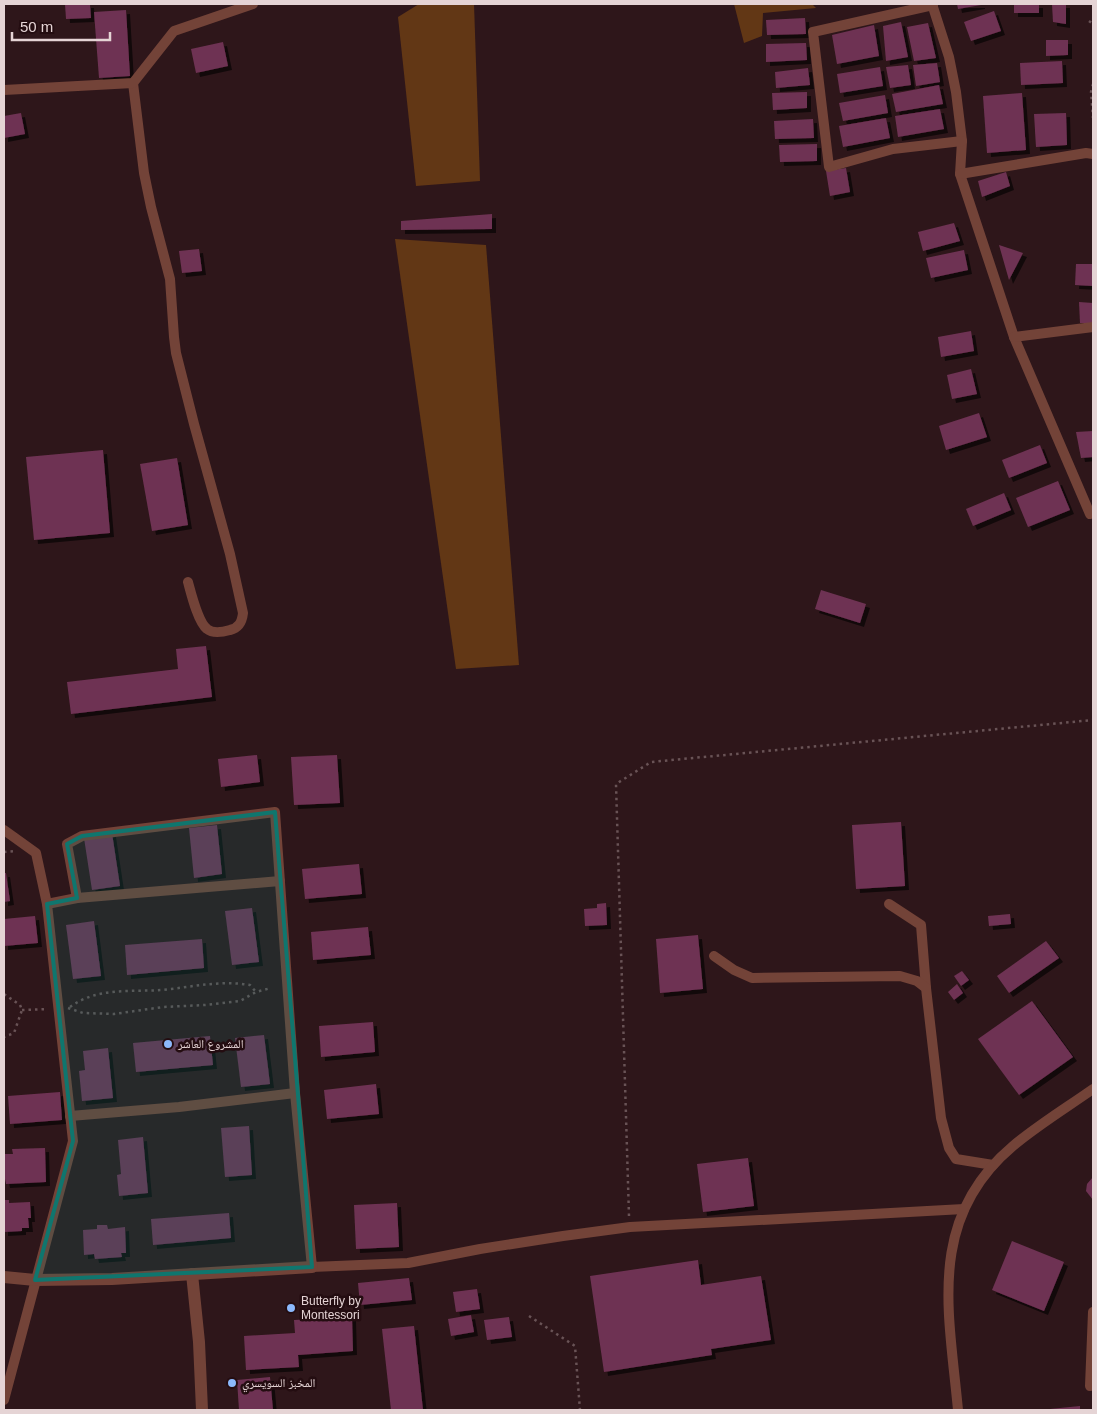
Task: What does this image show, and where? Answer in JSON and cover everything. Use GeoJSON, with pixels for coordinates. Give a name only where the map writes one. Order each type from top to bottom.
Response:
{"type":"FeatureCollection","features":[{"type":"Feature","properties":{"kind":"street"},"geometry":{"type":"LineString","coordinates":[[188,582],[206,629],[212,632],[231,630],[242,621],[243,613],[230,554],[176,353],[170,279],[144,173],[133,83],[174,31],[253,4]]}},
{"type":"Feature","properties":{"kind":"street"},"geometry":{"type":"LineString","coordinates":[[962,141],[893,149],[828,167],[813,32],[933,4],[949,58],[956,92],[962,141],[960,174],[1014,338],[1090,514],[1093,513]]}},
{"type":"Feature","properties":{"kind":"street"},"geometry":{"type":"LineString","coordinates":[[4,90],[133,83]]}},
{"type":"Feature","properties":{"kind":"street"},"geometry":{"type":"LineString","coordinates":[[960,174],[1086,153],[1093,154]]}},
{"type":"Feature","properties":{"kind":"street"},"geometry":{"type":"LineString","coordinates":[[1014,338],[1093,327]]}},
{"type":"Feature","properties":{"kind":"street"},"geometry":{"type":"LineString","coordinates":[[77,898],[67,844],[82,836],[274,812],[295,1093],[312,1267]]}},
{"type":"Feature","properties":{"kind":"street"},"geometry":{"type":"LineString","coordinates":[[4,830],[36,853],[47,904],[64,1008],[73,1141],[4,1400]]}},
{"type":"Feature","properties":{"kind":"street"},"geometry":{"type":"LineString","coordinates":[[47,904],[77,898],[280,881]]}},
{"type":"Feature","properties":{"kind":"street"},"geometry":{"type":"LineString","coordinates":[[889,904],[920,925],[941,1118],[949,1148],[956,1159],[993,1165]]}},
{"type":"Feature","properties":{"kind":"street"},"geometry":{"type":"LineString","coordinates":[[714,956],[734,970],[752,978],[900,976],[917,981],[926,988]]}},
{"type":"Feature","properties":{"kind":"street"},"geometry":{"type":"LineString","coordinates":[[958,1410],[948,1297],[948,1272],[954,1237],[964,1209],[977,1186],[993,1165],[1012,1147],[1093,1089]]}},
{"type":"Feature","properties":{"kind":"street"},"geometry":{"type":"LineString","coordinates":[[70,1116],[179,1107],[295,1093]]}},
{"type":"Feature","properties":{"kind":"street"},"geometry":{"type":"LineString","coordinates":[[4,1277],[35,1280],[112,1279],[408,1263],[563,1236],[630,1227],[964,1209]]}},
{"type":"Feature","properties":{"kind":"street"},"geometry":{"type":"LineString","coordinates":[[192,1274],[199,1342],[202,1410]]}},
{"type":"Feature","properties":{"kind":"street"},"geometry":{"type":"LineString","coordinates":[[1090,1386],[1093,1312]]}},
{"type":"Feature","properties":{"kind":"path"},"geometry":{"type":"LineString","coordinates":[[1089,21],[1093,24]]}},
{"type":"Feature","properties":{"kind":"path"},"geometry":{"type":"LineString","coordinates":[[1093,84],[1090,92],[1093,118]]}},
{"type":"Feature","properties":{"kind":"path"},"geometry":{"type":"LineString","coordinates":[[630,1227],[616,784],[651,762],[1093,720]]}},
{"type":"Feature","properties":{"kind":"path"},"geometry":{"type":"LineString","coordinates":[[64,1008],[92,996],[115,991],[154,990],[234,982],[250,985],[256,992]]}},
{"type":"Feature","properties":{"kind":"path"},"geometry":{"type":"LineString","coordinates":[[22,1010],[64,1008],[83,1013],[114,1014],[163,1007],[240,1001],[256,992],[271,988]]}},
{"type":"Feature","properties":{"kind":"path"},"geometry":{"type":"LineString","coordinates":[[4,994],[20,1005],[22,1010],[14,1033],[4,1037]]}},
{"type":"Feature","properties":{"kind":"path"},"geometry":{"type":"LineString","coordinates":[[529,1316],[575,1346],[580,1410]]}},
{"type":"Feature","properties":{"kind":"highlighted area"},"geometry":{"type":"Polygon","coordinates":[[[275,812],[312,1267],[35,1280],[73,1141],[47,904],[77,898],[67,844],[82,836],[275,812]]]}},
{"type":"Feature","properties":{"kind":"shaded area"},"geometry":{"type":"Polygon","coordinates":[[[419,4],[474,4],[480,181],[416,186],[398,17],[419,4]]]}},
{"type":"Feature","properties":{"kind":"shaded area"},"geometry":{"type":"Polygon","coordinates":[[[734,4],[812,4],[816,8],[763,13],[762,36],[744,43],[734,4]]]}},
{"type":"Feature","properties":{"kind":"shaded area"},"geometry":{"type":"Polygon","coordinates":[[[395,239],[486,245],[519,665],[456,669],[395,239]]]}},
{"type":"Feature","properties":{"kind":"building"},"geometry":{"type":"Polygon","coordinates":[[[65,4],[90,4],[91,18],[66,19],[65,4]]]}},
{"type":"Feature","properties":{"kind":"building"},"geometry":{"type":"Polygon","coordinates":[[[957,4],[981,4],[981,5],[958,9],[957,4]]]}},
{"type":"Feature","properties":{"kind":"building"},"geometry":{"type":"Polygon","coordinates":[[[1014,4],[1039,4],[1039,13],[1014,13],[1014,4]]]}},
{"type":"Feature","properties":{"kind":"building"},"geometry":{"type":"Polygon","coordinates":[[[1052,4],[1066,4],[1066,24],[1053,22],[1052,4]]]}},
{"type":"Feature","properties":{"kind":"building"},"geometry":{"type":"Polygon","coordinates":[[[126,10],[130,76],[99,78],[94,12],[126,10]]]}},
{"type":"Feature","properties":{"kind":"building"},"geometry":{"type":"Polygon","coordinates":[[[994,11],[1001,31],[971,41],[964,22],[994,11]]]}},
{"type":"Feature","properties":{"kind":"building"},"geometry":{"type":"Polygon","coordinates":[[[805,18],[806,34],[767,35],[766,20],[805,18]]]}},
{"type":"Feature","properties":{"kind":"building"},"geometry":{"type":"Polygon","coordinates":[[[901,22],[908,57],[886,61],[883,26],[901,22]]]}},
{"type":"Feature","properties":{"kind":"building"},"geometry":{"type":"Polygon","coordinates":[[[928,23],[936,58],[914,61],[907,27],[928,23]]]}},
{"type":"Feature","properties":{"kind":"building"},"geometry":{"type":"Polygon","coordinates":[[[874,25],[879,56],[837,64],[832,35],[874,25]]]}},
{"type":"Feature","properties":{"kind":"building"},"geometry":{"type":"Polygon","coordinates":[[[1046,40],[1068,40],[1068,55],[1046,56],[1046,40]]]}},
{"type":"Feature","properties":{"kind":"building"},"geometry":{"type":"Polygon","coordinates":[[[223,42],[228,66],[196,73],[191,49],[223,42]]]}},
{"type":"Feature","properties":{"kind":"building"},"geometry":{"type":"Polygon","coordinates":[[[806,43],[807,60],[766,62],[766,44],[806,43]]]}},
{"type":"Feature","properties":{"kind":"building"},"geometry":{"type":"Polygon","coordinates":[[[1062,61],[1063,83],[1021,85],[1020,63],[1062,61]]]}},
{"type":"Feature","properties":{"kind":"building"},"geometry":{"type":"Polygon","coordinates":[[[937,63],[940,82],[916,86],[913,65],[937,63]]]}},
{"type":"Feature","properties":{"kind":"building"},"geometry":{"type":"Polygon","coordinates":[[[908,65],[911,85],[890,88],[886,67],[908,65]]]}},
{"type":"Feature","properties":{"kind":"building"},"geometry":{"type":"Polygon","coordinates":[[[880,67],[883,86],[840,93],[837,74],[880,67]]]}},
{"type":"Feature","properties":{"kind":"building"},"geometry":{"type":"Polygon","coordinates":[[[808,68],[810,85],[776,88],[775,72],[808,68]]]}},
{"type":"Feature","properties":{"kind":"building"},"geometry":{"type":"Polygon","coordinates":[[[939,85],[943,104],[896,112],[892,94],[939,85]]]}},
{"type":"Feature","properties":{"kind":"building"},"geometry":{"type":"Polygon","coordinates":[[[807,92],[807,108],[773,110],[772,93],[807,92]]]}},
{"type":"Feature","properties":{"kind":"building"},"geometry":{"type":"Polygon","coordinates":[[[1022,93],[1026,150],[987,153],[983,96],[1022,93]]]}},
{"type":"Feature","properties":{"kind":"building"},"geometry":{"type":"Polygon","coordinates":[[[885,95],[888,113],[843,121],[839,103],[885,95]]]}},
{"type":"Feature","properties":{"kind":"building"},"geometry":{"type":"Polygon","coordinates":[[[940,109],[944,129],[898,137],[895,116],[940,109]]]}},
{"type":"Feature","properties":{"kind":"building"},"geometry":{"type":"Polygon","coordinates":[[[21,113],[25,134],[4,138],[4,116],[21,113]]]}},
{"type":"Feature","properties":{"kind":"building"},"geometry":{"type":"Polygon","coordinates":[[[1066,113],[1067,145],[1036,147],[1034,114],[1066,113]]]}},
{"type":"Feature","properties":{"kind":"building"},"geometry":{"type":"Polygon","coordinates":[[[886,118],[890,138],[843,147],[839,126],[886,118]]]}},
{"type":"Feature","properties":{"kind":"building"},"geometry":{"type":"Polygon","coordinates":[[[813,119],[814,138],[775,139],[774,121],[813,119]]]}},
{"type":"Feature","properties":{"kind":"building"},"geometry":{"type":"Polygon","coordinates":[[[817,144],[817,161],[780,162],[779,145],[817,144]]]}},
{"type":"Feature","properties":{"kind":"building"},"geometry":{"type":"Polygon","coordinates":[[[846,168],[850,192],[830,196],[826,171],[846,168]]]}},
{"type":"Feature","properties":{"kind":"building"},"geometry":{"type":"Polygon","coordinates":[[[1006,172],[1010,186],[982,197],[978,181],[1006,172]]]}},
{"type":"Feature","properties":{"kind":"building"},"geometry":{"type":"Polygon","coordinates":[[[492,214],[492,229],[401,230],[401,221],[492,214]]]}},
{"type":"Feature","properties":{"kind":"building"},"geometry":{"type":"Polygon","coordinates":[[[954,223],[960,241],[923,251],[918,232],[954,223]]]}},
{"type":"Feature","properties":{"kind":"building"},"geometry":{"type":"Polygon","coordinates":[[[999,245],[1023,253],[1009,280],[999,245]]]}},
{"type":"Feature","properties":{"kind":"building"},"geometry":{"type":"Polygon","coordinates":[[[199,249],[202,271],[182,273],[179,251],[199,249]]]}},
{"type":"Feature","properties":{"kind":"building"},"geometry":{"type":"Polygon","coordinates":[[[964,250],[968,270],[931,278],[926,258],[964,250]]]}},
{"type":"Feature","properties":{"kind":"building"},"geometry":{"type":"Polygon","coordinates":[[[1076,264],[1093,264],[1093,286],[1075,285],[1076,264]]]}},
{"type":"Feature","properties":{"kind":"building"},"geometry":{"type":"Polygon","coordinates":[[[1079,302],[1093,303],[1093,323],[1080,323],[1079,302]]]}},
{"type":"Feature","properties":{"kind":"building"},"geometry":{"type":"Polygon","coordinates":[[[971,331],[974,351],[941,357],[938,337],[971,331]]]}},
{"type":"Feature","properties":{"kind":"building"},"geometry":{"type":"Polygon","coordinates":[[[971,369],[977,394],[952,399],[947,375],[971,369]]]}},
{"type":"Feature","properties":{"kind":"building"},"geometry":{"type":"Polygon","coordinates":[[[979,413],[987,437],[946,450],[939,426],[979,413]]]}},
{"type":"Feature","properties":{"kind":"building"},"geometry":{"type":"Polygon","coordinates":[[[1093,431],[1093,457],[1081,458],[1076,432],[1093,431]]]}},
{"type":"Feature","properties":{"kind":"building"},"geometry":{"type":"Polygon","coordinates":[[[1040,445],[1047,463],[1009,478],[1002,460],[1040,445]]]}},
{"type":"Feature","properties":{"kind":"building"},"geometry":{"type":"Polygon","coordinates":[[[103,450],[110,533],[34,540],[26,457],[103,450]]]}},
{"type":"Feature","properties":{"kind":"building"},"geometry":{"type":"Polygon","coordinates":[[[177,458],[188,525],[152,531],[140,464],[177,458]]]}},
{"type":"Feature","properties":{"kind":"building"},"geometry":{"type":"Polygon","coordinates":[[[1058,481],[1070,510],[1028,527],[1016,498],[1058,481]]]}},
{"type":"Feature","properties":{"kind":"building"},"geometry":{"type":"Polygon","coordinates":[[[1004,493],[1011,510],[973,526],[966,509],[1004,493]]]}},
{"type":"Feature","properties":{"kind":"building"},"geometry":{"type":"Polygon","coordinates":[[[821,590],[866,604],[860,623],[815,609],[821,590]]]}},
{"type":"Feature","properties":{"kind":"building"},"geometry":{"type":"Polygon","coordinates":[[[206,646],[212,697],[71,714],[67,682],[178,669],[176,649],[206,646]]]}},
{"type":"Feature","properties":{"kind":"building"},"geometry":{"type":"Polygon","coordinates":[[[257,755],[260,782],[221,787],[218,759],[257,755]]]}},
{"type":"Feature","properties":{"kind":"building"},"geometry":{"type":"Polygon","coordinates":[[[337,755],[340,803],[294,805],[291,757],[337,755]]]}},
{"type":"Feature","properties":{"kind":"building"},"geometry":{"type":"Polygon","coordinates":[[[901,822],[905,886],[856,889],[852,825],[901,822]]]}},
{"type":"Feature","properties":{"kind":"building"},"geometry":{"type":"Polygon","coordinates":[[[217,825],[222,874],[194,878],[189,828],[217,825]]]}},
{"type":"Feature","properties":{"kind":"building"},"geometry":{"type":"Polygon","coordinates":[[[112,833],[120,886],[92,890],[84,838],[112,833]]]}},
{"type":"Feature","properties":{"kind":"building"},"geometry":{"type":"Polygon","coordinates":[[[359,864],[362,894],[305,899],[302,869],[359,864]]]}},
{"type":"Feature","properties":{"kind":"building"},"geometry":{"type":"Polygon","coordinates":[[[4,873],[6,873],[10,901],[4,902],[4,873]]]}},
{"type":"Feature","properties":{"kind":"building"},"geometry":{"type":"Polygon","coordinates":[[[606,903],[607,925],[585,926],[584,909],[597,908],[597,904],[606,903]]]}},
{"type":"Feature","properties":{"kind":"building"},"geometry":{"type":"Polygon","coordinates":[[[252,908],[259,962],[232,965],[225,911],[252,908]]]}},
{"type":"Feature","properties":{"kind":"building"},"geometry":{"type":"Polygon","coordinates":[[[1010,914],[1011,924],[989,926],[988,916],[1010,914]]]}},
{"type":"Feature","properties":{"kind":"building"},"geometry":{"type":"Polygon","coordinates":[[[35,916],[38,943],[4,946],[4,919],[35,916]]]}},
{"type":"Feature","properties":{"kind":"building"},"geometry":{"type":"Polygon","coordinates":[[[94,921],[101,976],[73,979],[66,925],[94,921]]]}},
{"type":"Feature","properties":{"kind":"building"},"geometry":{"type":"Polygon","coordinates":[[[368,927],[371,955],[313,960],[311,932],[368,927]]]}},
{"type":"Feature","properties":{"kind":"building"},"geometry":{"type":"Polygon","coordinates":[[[698,935],[703,989],[660,993],[656,939],[698,935]]]}},
{"type":"Feature","properties":{"kind":"building"},"geometry":{"type":"Polygon","coordinates":[[[202,939],[204,968],[127,975],[125,945],[202,939]]]}},
{"type":"Feature","properties":{"kind":"building"},"geometry":{"type":"Polygon","coordinates":[[[1046,941],[1059,958],[1009,993],[997,976],[1046,941]]]}},
{"type":"Feature","properties":{"kind":"building"},"geometry":{"type":"Polygon","coordinates":[[[962,971],[969,980],[961,986],[954,976],[962,971]]]}},
{"type":"Feature","properties":{"kind":"building"},"geometry":{"type":"Polygon","coordinates":[[[957,984],[963,993],[954,1000],[948,992],[957,984]]]}},
{"type":"Feature","properties":{"kind":"building"},"geometry":{"type":"Polygon","coordinates":[[[1032,1001],[1073,1057],[1019,1095],[978,1039],[1032,1001]]]}},
{"type":"Feature","properties":{"kind":"building"},"geometry":{"type":"Polygon","coordinates":[[[373,1022],[375,1052],[321,1057],[319,1026],[373,1022]]]}},
{"type":"Feature","properties":{"kind":"building"},"geometry":{"type":"Polygon","coordinates":[[[264,1035],[270,1084],[241,1087],[235,1038],[264,1035]]]}},
{"type":"Feature","properties":{"kind":"building"},"geometry":{"type":"Polygon","coordinates":[[[210,1036],[213,1065],[136,1072],[133,1043],[210,1036]]]}},
{"type":"Feature","properties":{"kind":"building"},"geometry":{"type":"Polygon","coordinates":[[[108,1048],[113,1098],[82,1101],[79,1071],[85,1070],[83,1051],[108,1048]]]}},
{"type":"Feature","properties":{"kind":"building"},"geometry":{"type":"Polygon","coordinates":[[[376,1084],[379,1114],[327,1119],[324,1090],[376,1084]]]}},
{"type":"Feature","properties":{"kind":"building"},"geometry":{"type":"Polygon","coordinates":[[[60,1092],[62,1120],[10,1124],[8,1096],[60,1092]]]}},
{"type":"Feature","properties":{"kind":"building"},"geometry":{"type":"Polygon","coordinates":[[[249,1126],[252,1175],[225,1177],[221,1128],[249,1126]]]}},
{"type":"Feature","properties":{"kind":"building"},"geometry":{"type":"Polygon","coordinates":[[[143,1137],[148,1193],[119,1196],[117,1175],[121,1174],[118,1140],[143,1137]]]}},
{"type":"Feature","properties":{"kind":"building"},"geometry":{"type":"Polygon","coordinates":[[[45,1148],[46,1182],[6,1184],[4,1179],[4,1154],[13,1154],[12,1149],[45,1148]]]}},
{"type":"Feature","properties":{"kind":"building"},"geometry":{"type":"Polygon","coordinates":[[[748,1158],[754,1206],[703,1212],[697,1164],[748,1158]]]}},
{"type":"Feature","properties":{"kind":"building"},"geometry":{"type":"Polygon","coordinates":[[[1093,1177],[1093,1200],[1086,1191],[1087,1184],[1093,1177]]]}},
{"type":"Feature","properties":{"kind":"building"},"geometry":{"type":"Polygon","coordinates":[[[4,1200],[9,1200],[9,1203],[30,1202],[31,1218],[28,1218],[29,1228],[22,1228],[22,1231],[4,1232],[4,1200]]]}},
{"type":"Feature","properties":{"kind":"building"},"geometry":{"type":"Polygon","coordinates":[[[397,1203],[399,1247],[356,1249],[354,1205],[397,1203]]]}},
{"type":"Feature","properties":{"kind":"building"},"geometry":{"type":"Polygon","coordinates":[[[229,1213],[231,1238],[153,1245],[151,1219],[229,1213]]]}},
{"type":"Feature","properties":{"kind":"building"},"geometry":{"type":"Polygon","coordinates":[[[97,1225],[107,1225],[108,1229],[125,1227],[126,1253],[121,1253],[122,1257],[95,1259],[94,1254],[84,1255],[83,1230],[97,1229],[97,1225]]]}},
{"type":"Feature","properties":{"kind":"building"},"geometry":{"type":"Polygon","coordinates":[[[1012,1241],[1064,1262],[1044,1311],[992,1290],[1012,1241]]]}},
{"type":"Feature","properties":{"kind":"building"},"geometry":{"type":"Polygon","coordinates":[[[698,1260],[701,1285],[761,1276],[771,1340],[711,1349],[712,1355],[604,1372],[590,1276],[698,1260]]]}},
{"type":"Feature","properties":{"kind":"building"},"geometry":{"type":"Polygon","coordinates":[[[409,1278],[412,1300],[360,1305],[358,1283],[409,1278]]]}},
{"type":"Feature","properties":{"kind":"building"},"geometry":{"type":"Polygon","coordinates":[[[477,1289],[480,1309],[456,1312],[453,1292],[477,1289]]]}},
{"type":"Feature","properties":{"kind":"building"},"geometry":{"type":"Polygon","coordinates":[[[471,1315],[474,1332],[451,1336],[448,1319],[471,1315]]]}},
{"type":"Feature","properties":{"kind":"building"},"geometry":{"type":"Polygon","coordinates":[[[352,1317],[353,1351],[298,1355],[299,1367],[246,1370],[244,1336],[295,1333],[294,1320],[352,1317]]]}},
{"type":"Feature","properties":{"kind":"building"},"geometry":{"type":"Polygon","coordinates":[[[509,1317],[512,1337],[487,1340],[484,1320],[509,1317]]]}},
{"type":"Feature","properties":{"kind":"building"},"geometry":{"type":"Polygon","coordinates":[[[414,1326],[423,1410],[391,1410],[382,1329],[414,1326]]]}},
{"type":"Feature","properties":{"kind":"building"},"geometry":{"type":"Polygon","coordinates":[[[270,1377],[273,1410],[239,1410],[237,1380],[270,1377]]]}},
{"type":"Feature","properties":{"kind":"building"},"geometry":{"type":"Polygon","coordinates":[[[1080,1406],[1080,1410],[1050,1410],[1050,1409],[1080,1406]]]}},
{"type":"Feature","properties":{"kind":"place","name":"المشروع العاشر"},"geometry":{"type":"Point","coordinates":[168,1044]}},
{"type":"Feature","properties":{"kind":"place","name":"Butterfly by Montessori"},"geometry":{"type":"Point","coordinates":[291,1308]}},
{"type":"Feature","properties":{"kind":"place","name":"المخبز السويسري"},"geometry":{"type":"Point","coordinates":[232,1383]}}]}
